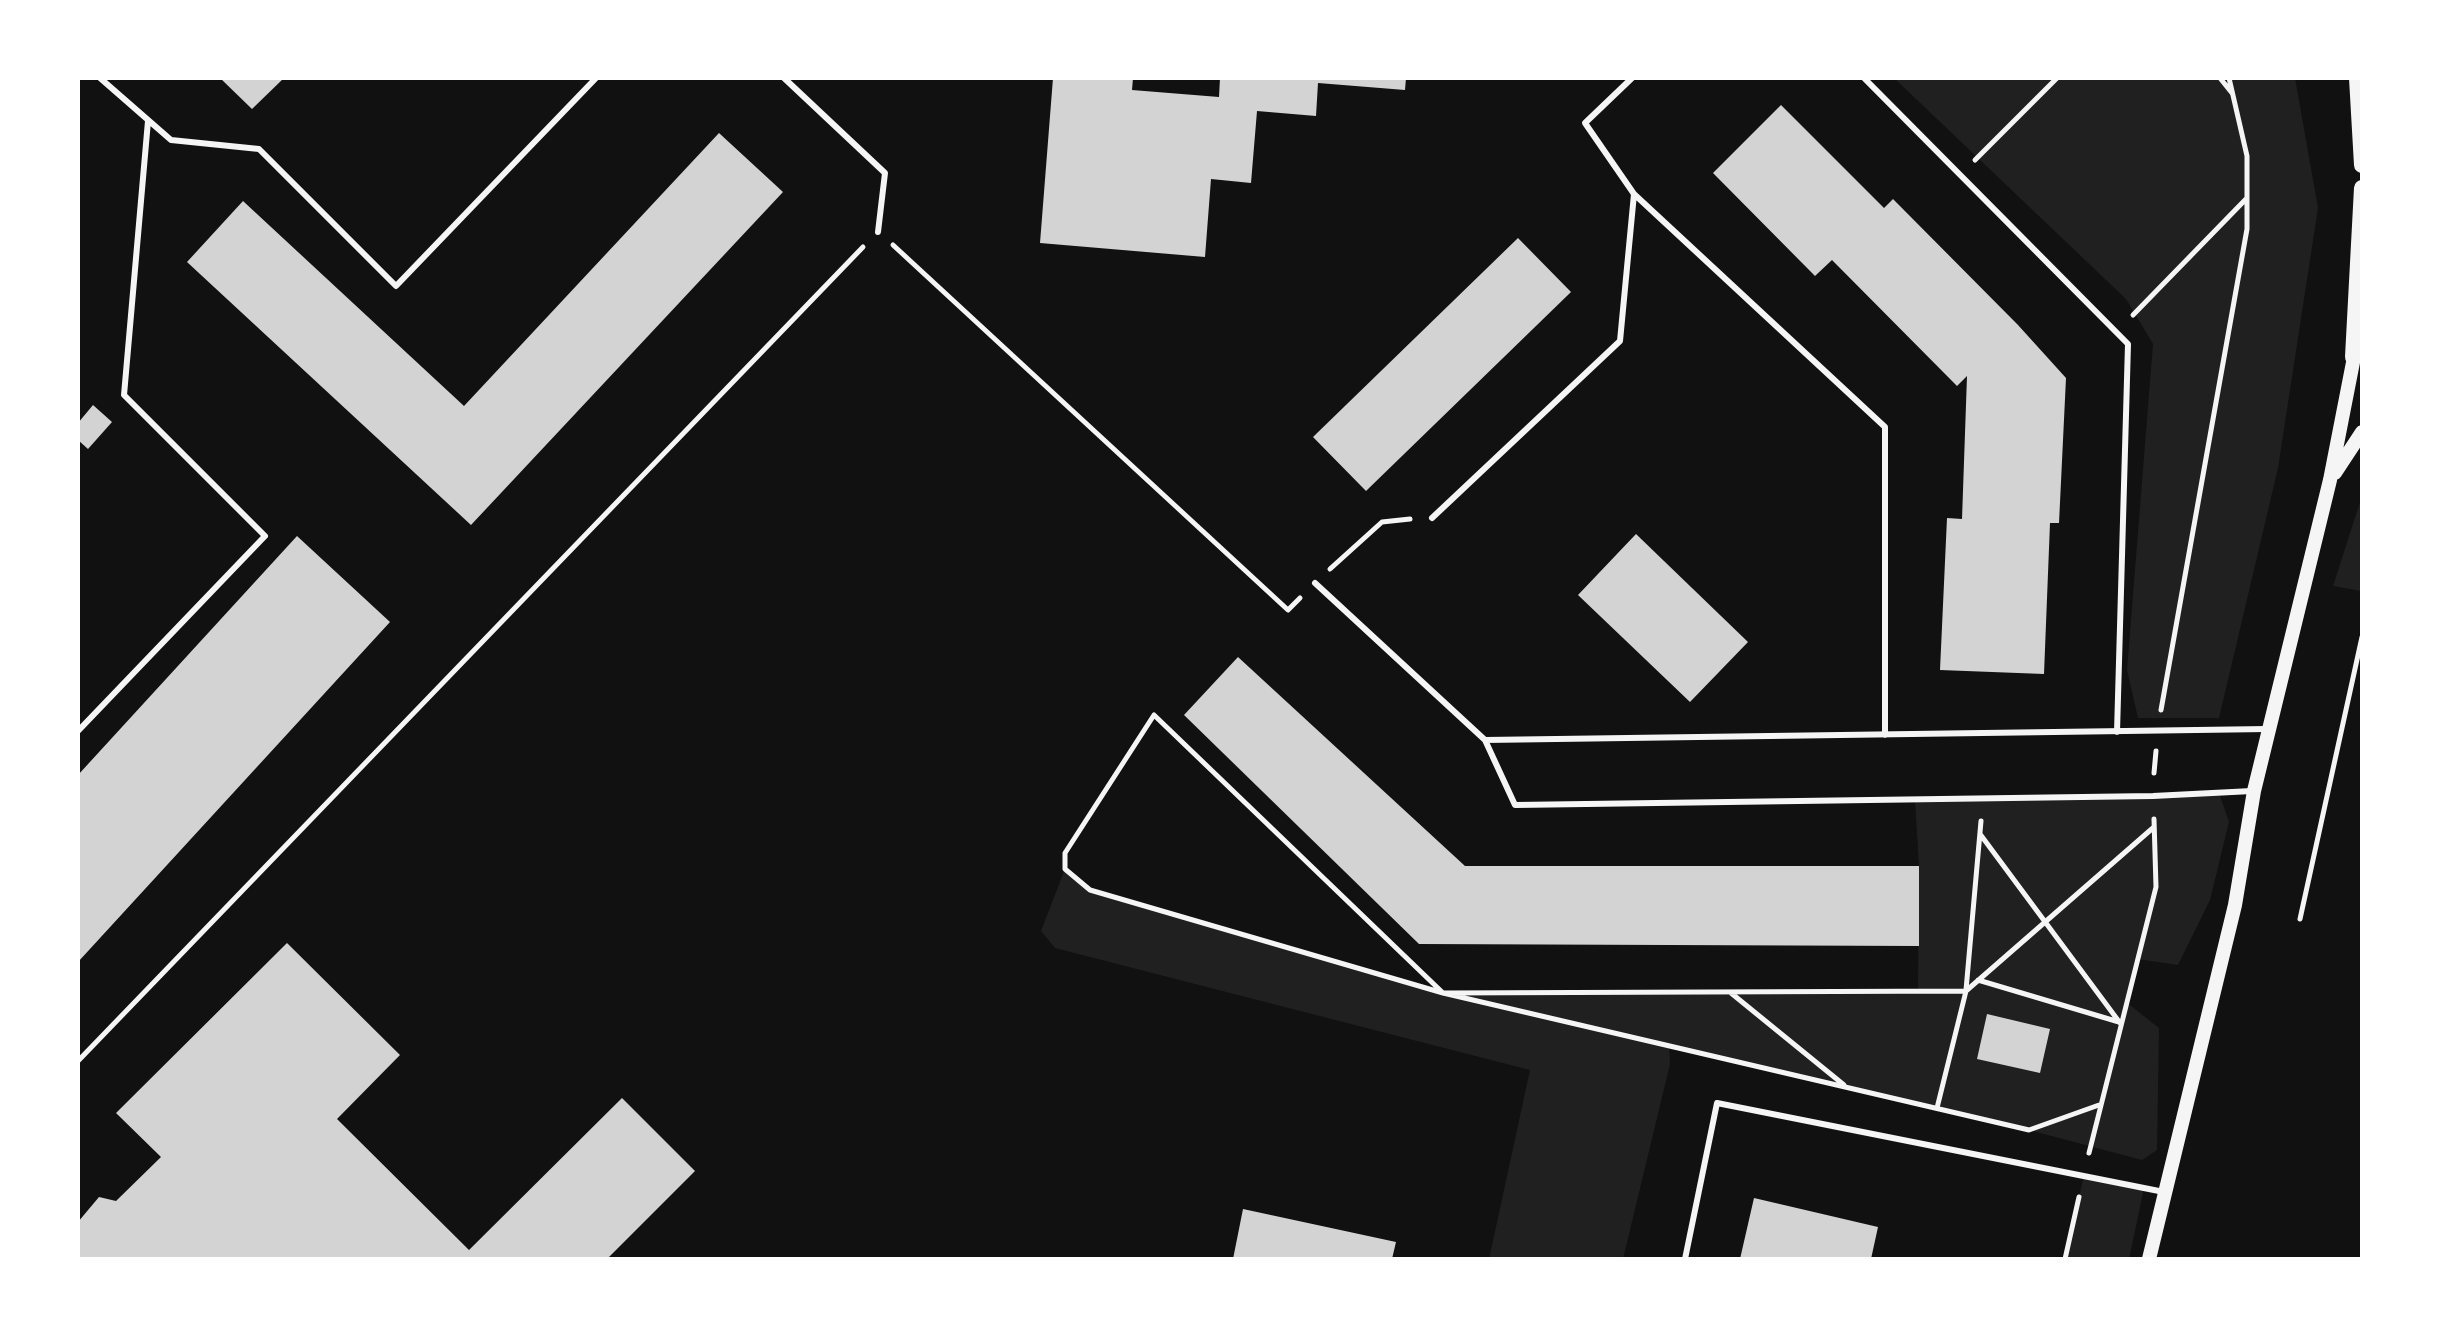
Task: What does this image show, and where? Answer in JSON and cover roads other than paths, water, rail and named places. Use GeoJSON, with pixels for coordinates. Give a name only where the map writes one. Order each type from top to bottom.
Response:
{"type":"FeatureCollection","features":[{"type":"Feature","properties":{"kind":"main road"},"geometry":{"type":"LineString","coordinates":[[2357,78],[2362,165]]}},
{"type":"Feature","properties":{"kind":"main road"},"geometry":{"type":"LineString","coordinates":[[2353,357],[2362,188]]}},
{"type":"Feature","properties":{"kind":"street"},"geometry":{"type":"LineString","coordinates":[[2149,1259],[2235,905],[2254,791],[2330,480],[2362,324]]}},
{"type":"Feature","properties":{"kind":"street"},"geometry":{"type":"LineString","coordinates":[[2330,480],[2362,432]]}},
{"type":"Feature","properties":{"kind":"lane"},"geometry":{"type":"LineString","coordinates":[[100,78],[171,140],[259,149],[396,286],[596,78]]}},
{"type":"Feature","properties":{"kind":"lane"},"geometry":{"type":"LineString","coordinates":[[784,78],[885,173],[878,232]]}},
{"type":"Feature","properties":{"kind":"lane"},"geometry":{"type":"LineString","coordinates":[[1632,78],[1585,123],[1634,194],[1885,427],[1885,735]]}},
{"type":"Feature","properties":{"kind":"lane"},"geometry":{"type":"LineString","coordinates":[[1864,78],[2128,344],[2117,732]]}},
{"type":"Feature","properties":{"kind":"lane"},"geometry":{"type":"LineString","coordinates":[[78,731],[265,536],[124,395],[148,121]]}},
{"type":"Feature","properties":{"kind":"lane"},"geometry":{"type":"LineString","coordinates":[[1432,518],[1620,341],[1634,194]]}},
{"type":"Feature","properties":{"kind":"lane"},"geometry":{"type":"LineString","coordinates":[[1315,583],[1485,740],[1515,805],[2153,796],[2254,791]]}},
{"type":"Feature","properties":{"kind":"lane"},"geometry":{"type":"LineString","coordinates":[[1485,740],[2271,729]]}},
{"type":"Feature","properties":{"kind":"lane"},"geometry":{"type":"LineString","coordinates":[[1685,1259],[1717,1103],[2164,1192]]}}]}
